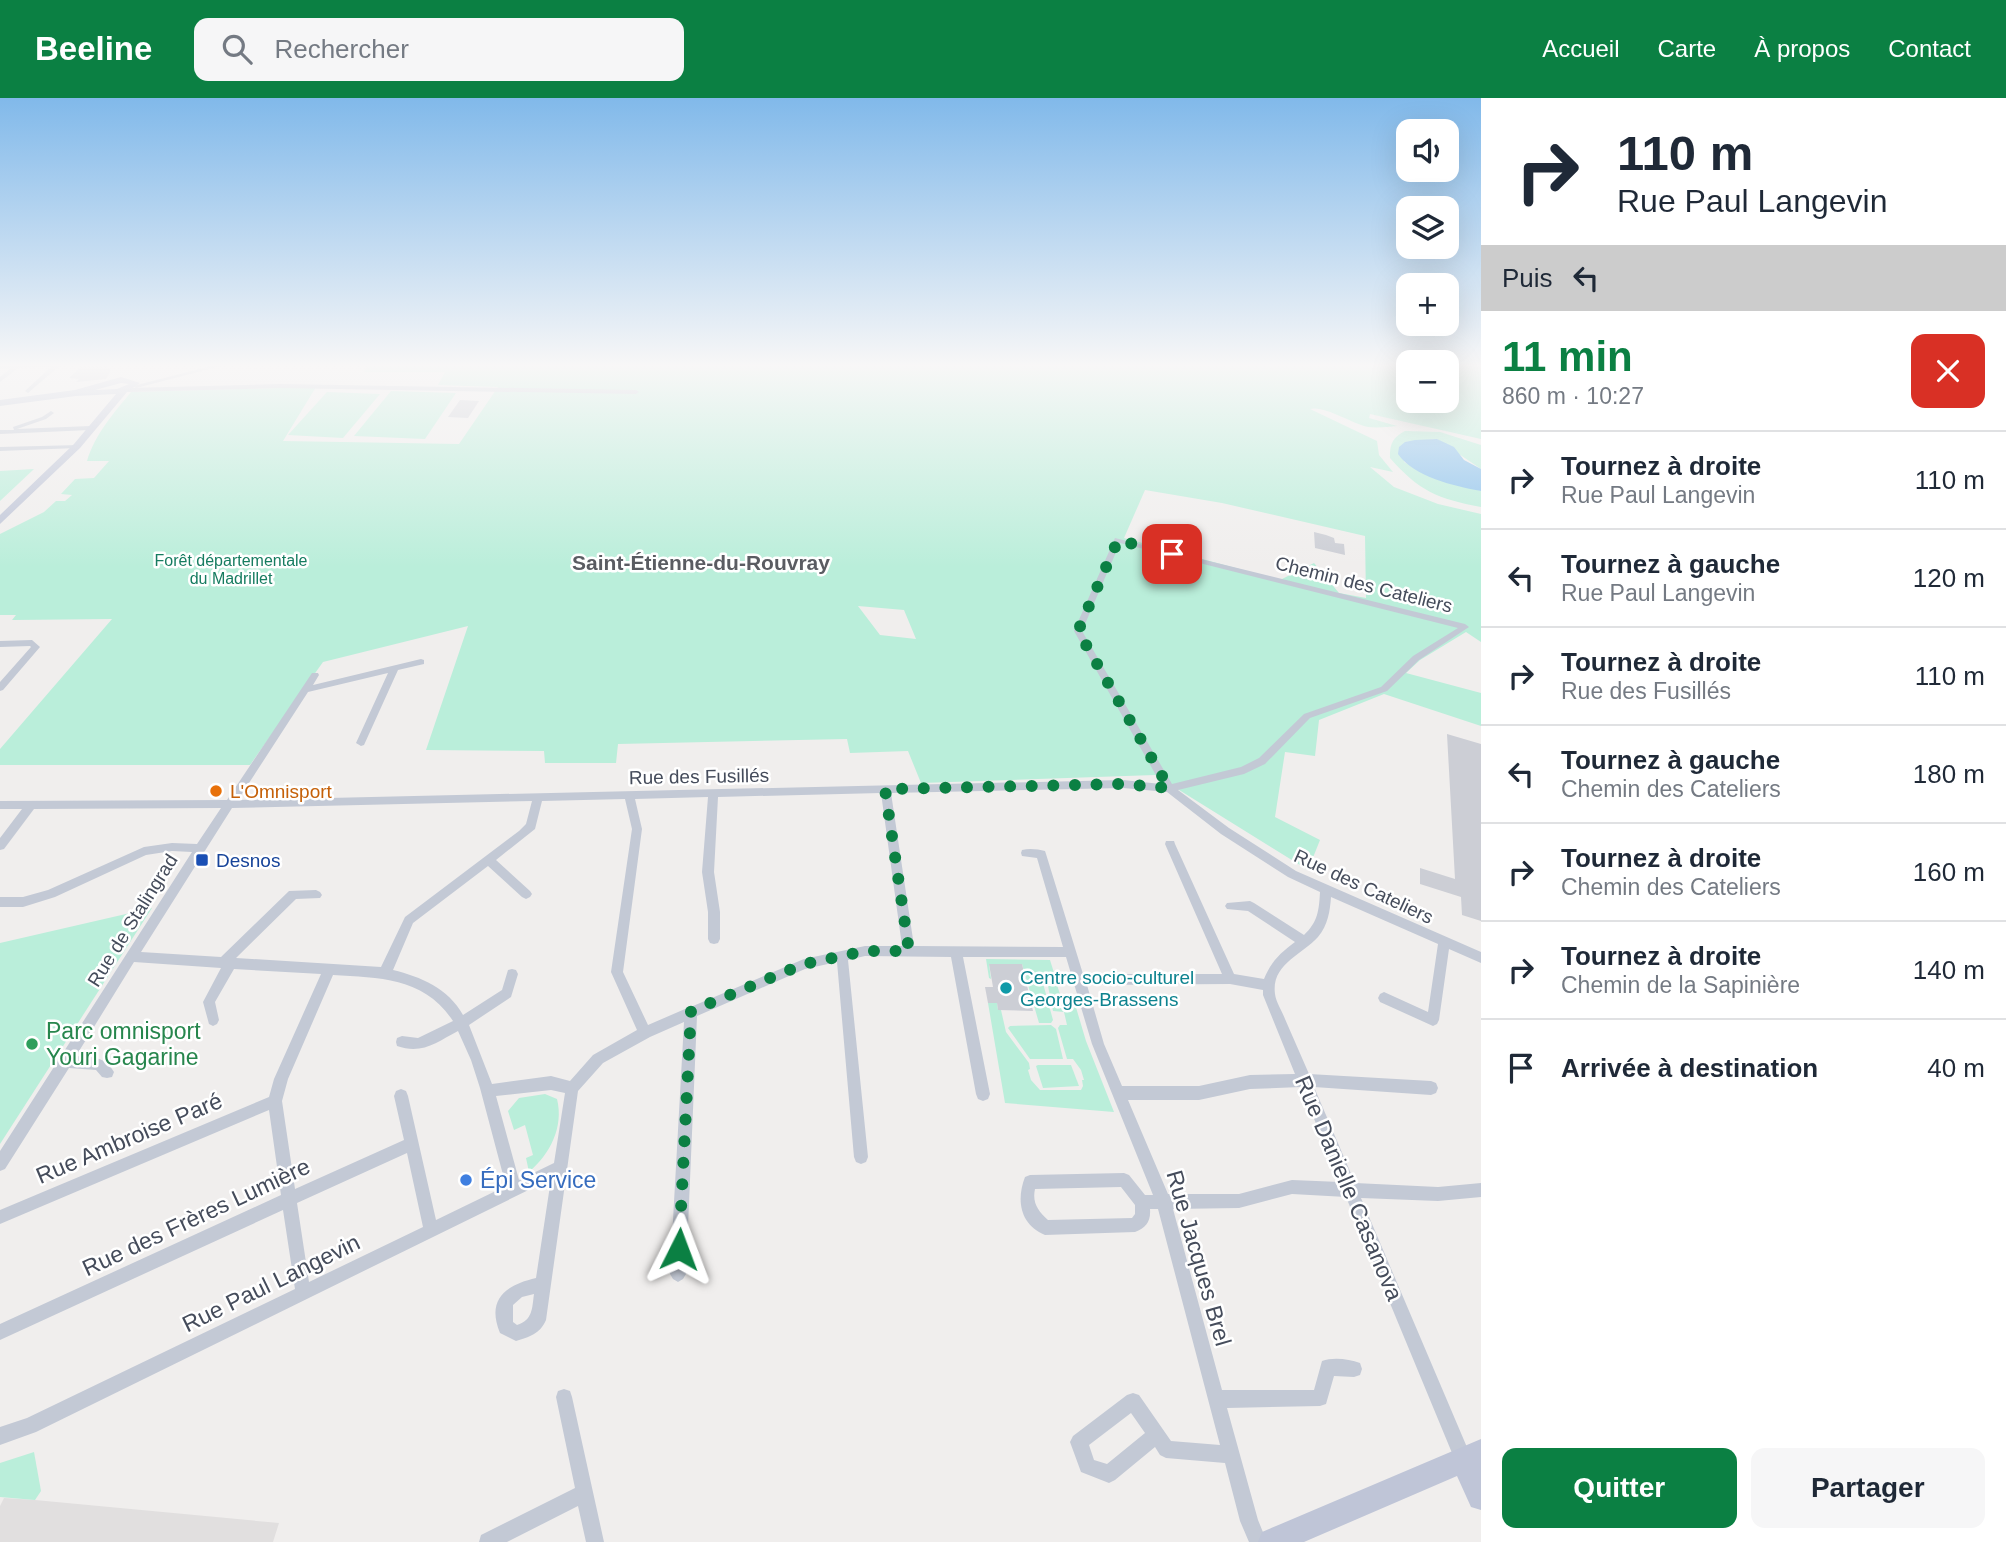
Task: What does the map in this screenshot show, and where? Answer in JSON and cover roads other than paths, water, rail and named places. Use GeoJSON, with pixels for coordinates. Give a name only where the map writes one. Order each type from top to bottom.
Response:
{"type":"FeatureCollection","features":[{"type":"Feature","properties":{"kind":"main road"},"geometry":{"type":"LineString","coordinates":[[0,521],[77,446],[87,432]]}},
{"type":"Feature","properties":{"kind":"main road"},"geometry":{"type":"LineString","coordinates":[[1275,1541],[1472,1455]]}},
{"type":"Feature","properties":{"kind":"main road","name":"Rue Danielle Casanova"},"geometry":{"type":"LineString","coordinates":[[1472,1455],[1481,1497]]}},
{"type":"Feature","properties":{"kind":"street"},"geometry":{"type":"LineString","coordinates":[[0,449],[77,446]]}},
{"type":"Feature","properties":{"kind":"street","name":"Chemin des Cateliers"},"geometry":{"type":"LineString","coordinates":[[1118,540],[1465,627],[1416,658],[1384,689],[1307,716],[1262,761],[1244,770],[1169,788],[1078,631],[1118,540]]}},
{"type":"Feature","properties":{"kind":"street"},"geometry":{"type":"LineString","coordinates":[[0,644],[32,643],[36,647],[0,688]]}},
{"type":"Feature","properties":{"kind":"street"},"geometry":{"type":"LineString","coordinates":[[305,690],[421,662]]}},
{"type":"Feature","properties":{"kind":"street"},"geometry":{"type":"LineString","coordinates":[[361,743],[396,668]]}},
{"type":"Feature","properties":{"kind":"street","name":"Rue de Stalingrad"},"geometry":{"type":"LineString","coordinates":[[0,1164],[200,848],[315,675]]}},
{"type":"Feature","properties":{"kind":"street","name":"Rue des Fusillés"},"geometry":{"type":"LineString","coordinates":[[0,805],[229,804],[1123,784],[1169,788]]}},
{"type":"Feature","properties":{"kind":"street","name":"Rue des Cateliers"},"geometry":{"type":"LineString","coordinates":[[1169,788],[1247,846],[1292,874],[1481,958]]}},
{"type":"Feature","properties":{"kind":"street"},"geometry":{"type":"LineString","coordinates":[[885,789],[909,951]]}},
{"type":"Feature","properties":{"kind":"street"},"geometry":{"type":"LineString","coordinates":[[713,793],[708,872],[714,912],[714,939]]}},
{"type":"Feature","properties":{"kind":"street"},"geometry":{"type":"LineString","coordinates":[[629,795],[637,829],[617,972],[645,1032]]}},
{"type":"Feature","properties":{"kind":"street"},"geometry":{"type":"LineString","coordinates":[[385,973],[409,920],[531,826],[538,797]]}},
{"type":"Feature","properties":{"kind":"street"},"geometry":{"type":"LineString","coordinates":[[0,846],[31,805]]}},
{"type":"Feature","properties":{"kind":"street"},"geometry":{"type":"LineString","coordinates":[[1170,844],[1230,979]]}},
{"type":"Feature","properties":{"kind":"street"},"geometry":{"type":"LineString","coordinates":[[0,902],[23,902],[51,894],[145,851],[172,847],[200,848]]}},
{"type":"Feature","properties":{"kind":"street","name":"Rue Jacques Brel"},"geometry":{"type":"LineString","coordinates":[[1026,853],[1041,854],[1098,1044],[1163,1201],[1249,1521],[1275,1541]]}},
{"type":"Feature","properties":{"kind":"street"},"geometry":{"type":"LineString","coordinates":[[489,860],[526,894]]}},
{"type":"Feature","properties":{"kind":"street"},"geometry":{"type":"LineString","coordinates":[[1079,979],[1230,979],[1268,985],[1282,957],[1315,932],[1321,923],[1326,891]]}},
{"type":"Feature","properties":{"kind":"street"},"geometry":{"type":"LineString","coordinates":[[213,1020],[209,1002],[226,964],[293,894],[316,895]]}},
{"type":"Feature","properties":{"kind":"street"},"geometry":{"type":"LineString","coordinates":[[1231,906],[1250,906],[1303,941]]}},
{"type":"Feature","properties":{"kind":"street"},"geometry":{"type":"LineString","coordinates":[[1384,998],[1433,1020],[1444,942]]}},
{"type":"Feature","properties":{"kind":"street"},"geometry":{"type":"LineString","coordinates":[[543,1284],[572,1088],[598,1059],[645,1032],[691,1011],[804,964],[842,955],[865,951],[1070,952]]}},
{"type":"Feature","properties":{"kind":"street"},"geometry":{"type":"LineString","coordinates":[[956,951],[983,1094]]}},
{"type":"Feature","properties":{"kind":"street"},"geometry":{"type":"LineString","coordinates":[[842,955],[861,1157]]}},
{"type":"Feature","properties":{"kind":"street"},"geometry":{"type":"LineString","coordinates":[[131,957],[385,973],[410,979],[443,998],[463,1022],[487,1091],[514,1190]]}},
{"type":"Feature","properties":{"kind":"street"},"geometry":{"type":"LineString","coordinates":[[303,1293],[275,1101],[281,1079],[329,970]]}},
{"type":"Feature","properties":{"kind":"street"},"geometry":{"type":"LineString","coordinates":[[402,1042],[419,1044],[463,1022],[507,993],[512,974]]}},
{"type":"Feature","properties":{"kind":"street","name":"Rue Danielle Casanova"},"geometry":{"type":"LineString","coordinates":[[1268,985],[1269,995],[1349,1189],[1472,1455]]}},
{"type":"Feature","properties":{"kind":"street"},"geometry":{"type":"LineString","coordinates":[[678,1274],[691,1011]]}},
{"type":"Feature","properties":{"kind":"street"},"geometry":{"type":"LineString","coordinates":[[65,1061],[99,1064],[107,1072]]}},
{"type":"Feature","properties":{"kind":"street"},"geometry":{"type":"LineString","coordinates":[[1117,1093],[1199,1093],[1250,1082],[1304,1080],[1432,1088]]}},
{"type":"Feature","properties":{"kind":"street"},"geometry":{"type":"LineString","coordinates":[[487,1091],[551,1083],[572,1088]]}},
{"type":"Feature","properties":{"kind":"street"},"geometry":{"type":"LineString","coordinates":[[401,1096],[431,1230]]}},
{"type":"Feature","properties":{"kind":"street","name":"Rue Ambroise Paré"},"geometry":{"type":"LineString","coordinates":[[0,1217],[275,1101]]}},
{"type":"Feature","properties":{"kind":"street","name":"Rue des Frères Lumière"},"geometry":{"type":"LineString","coordinates":[[0,1332],[412,1143]]}},
{"type":"Feature","properties":{"kind":"street","name":"Rue Paul Langevin"},"geometry":{"type":"LineString","coordinates":[[0,1436],[30,1426],[561,1167]]}},
{"type":"Feature","properties":{"kind":"street"},"geometry":{"type":"LineString","coordinates":[[1124,1180],[1142,1202],[1143,1217],[1135,1225],[1045,1228],[1029,1214],[1025,1193],[1030,1182],[1124,1180]]}},
{"type":"Feature","properties":{"kind":"street"},"geometry":{"type":"LineString","coordinates":[[1142,1202],[1240,1201],[1292,1187],[1438,1194],[1481,1191]]}},
{"type":"Feature","properties":{"kind":"street"},"geometry":{"type":"LineString","coordinates":[[1216,1397],[1227,1400],[1320,1398],[1328,1367],[1354,1369]]}},
{"type":"Feature","properties":{"kind":"street"},"geometry":{"type":"LineString","coordinates":[[564,1397],[595,1542]]}},
{"type":"Feature","properties":{"kind":"street"},"geometry":{"type":"LineString","coordinates":[[1156,1435],[1110,1474],[1087,1466],[1079,1442],[1133,1401],[1166,1449],[1231,1455]]}},
{"type":"Feature","properties":{"kind":"street"},"geometry":{"type":"LineString","coordinates":[[488,1542],[584,1493]]}},
{"type":"Feature","properties":{"kind":"water"},"geometry":{"type":"Polygon","coordinates":[[[1437,439],[1454,447],[1464,460],[1481,469],[1481,491],[1424,474],[1414,469],[1398,454],[1399,447],[1405,442],[1437,439]]]}},
{"type":"Feature","properties":{"kind":"place","name":"L'Omnisport"},"geometry":{"type":"Point","coordinates":[216,791]}},
{"type":"Feature","properties":{"kind":"place","name":"Desnos"},"geometry":{"type":"Point","coordinates":[202,860]}},
{"type":"Feature","properties":{"kind":"place","name":"Centre socio-culturel Georges-Brassens"},"geometry":{"type":"Point","coordinates":[1006,988]}},
{"type":"Feature","properties":{"kind":"place","name":"Parc omnisport Youri Gagarine"},"geometry":{"type":"Point","coordinates":[32,1044]}},
{"type":"Feature","properties":{"kind":"place","name":"Épi Service"},"geometry":{"type":"Point","coordinates":[466,1180]}},
{"type":"Feature","properties":{"kind":"district","name":"Saint-Étienne-du-Rouvray"},"geometry":{"type":"Point","coordinates":[701,563]}},
{"type":"Feature","properties":{"kind":"park label","name":"Forêt départementale du Madrillet"},"geometry":{"type":"Point","coordinates":[231,569]}}]}
